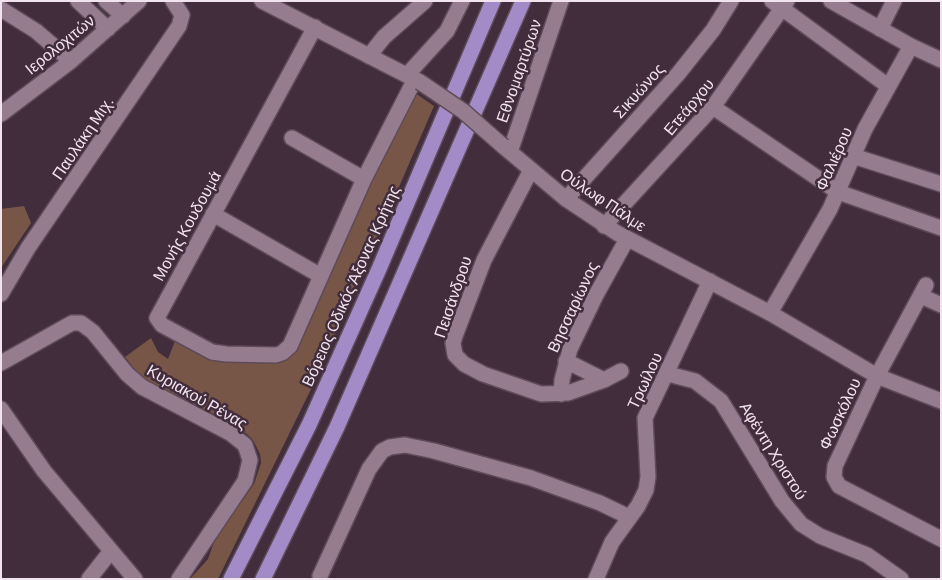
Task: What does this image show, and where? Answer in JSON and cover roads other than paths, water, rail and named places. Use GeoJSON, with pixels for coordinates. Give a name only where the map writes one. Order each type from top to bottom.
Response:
{"type":"FeatureCollection","features":[{"type":"Feature","properties":{"kind":"highway","name":"Βόρειος Οδικός Άξονας Κρήτης"},"geometry":{"type":"LineString","coordinates":[[231,579],[309,425],[383,260],[493,1]]}},
{"type":"Feature","properties":{"kind":"highway"},"geometry":{"type":"LineString","coordinates":[[263,579],[337,427],[522,1]]}},
{"type":"Feature","properties":{"kind":"street"},"geometry":{"type":"LineString","coordinates":[[78,1],[108,29]]}},
{"type":"Feature","properties":{"kind":"street"},"geometry":{"type":"LineString","coordinates":[[106,1],[123,16]]}},
{"type":"Feature","properties":{"kind":"street","name":"Ιερολοχιτών"},"geometry":{"type":"LineString","coordinates":[[1,114],[71,61],[139,1]]}},
{"type":"Feature","properties":{"kind":"street","name":"Παυλάκη Μιχ."},"geometry":{"type":"LineString","coordinates":[[1,294],[28,248],[179,26],[182,15],[173,1]]}},
{"type":"Feature","properties":{"kind":"street","name":"Ούλωφ Πάλμε"},"geometry":{"type":"LineString","coordinates":[[262,1],[414,79],[463,111],[566,199],[604,226],[770,313],[876,376],[941,401]]}},
{"type":"Feature","properties":{"kind":"street"},"geometry":{"type":"LineString","coordinates":[[369,56],[384,37],[425,1]]}},
{"type":"Feature","properties":{"kind":"street"},"geometry":{"type":"LineString","coordinates":[[213,214],[321,276],[364,179],[414,79],[447,30],[462,1]]}},
{"type":"Feature","properties":{"kind":"street","name":"Εθνομαρτύρων"},"geometry":{"type":"LineString","coordinates":[[507,149],[561,1]]}},
{"type":"Feature","properties":{"kind":"street","name":"Σικυώνος"},"geometry":{"type":"LineString","coordinates":[[566,199],[678,74],[713,30],[731,1]]}},
{"type":"Feature","properties":{"kind":"street"},"geometry":{"type":"LineString","coordinates":[[831,1],[911,46],[941,60]]}},
{"type":"Feature","properties":{"kind":"street"},"geometry":{"type":"LineString","coordinates":[[880,29],[894,1]]}},
{"type":"Feature","properties":{"kind":"street"},"geometry":{"type":"LineString","coordinates":[[781,4],[888,86]]}},
{"type":"Feature","properties":{"kind":"street","name":"Ετεάρχου"},"geometry":{"type":"LineString","coordinates":[[604,226],[713,107],[781,4]]}},
{"type":"Feature","properties":{"kind":"street"},"geometry":{"type":"LineString","coordinates":[[1,10],[36,31],[71,61]]}},
{"type":"Feature","properties":{"kind":"street","name":"Μονής Κουδουμά"},"geometry":{"type":"LineString","coordinates":[[315,27],[164,304],[158,321],[212,352],[219,354],[276,355],[286,350],[321,276]]}},
{"type":"Feature","properties":{"kind":"street","name":"Φαλιέρου"},"geometry":{"type":"LineString","coordinates":[[770,313],[838,192],[853,156],[888,86],[911,46]]}},
{"type":"Feature","properties":{"kind":"street"},"geometry":{"type":"LineString","coordinates":[[713,107],[838,192],[941,228]]}},
{"type":"Feature","properties":{"kind":"street"},"geometry":{"type":"LineString","coordinates":[[292,138],[364,179]]}},
{"type":"Feature","properties":{"kind":"street"},"geometry":{"type":"LineString","coordinates":[[853,156],[941,184]]}},
{"type":"Feature","properties":{"kind":"street","name":"Πεισάνδρου"},"geometry":{"type":"LineString","coordinates":[[531,170],[484,260],[455,336],[454,350],[461,362],[483,374],[529,392],[561,394],[604,380],[621,372]]}},
{"type":"Feature","properties":{"kind":"street","name":"Βησσαρίωνος"},"geometry":{"type":"LineString","coordinates":[[561,394],[566,361],[596,295],[627,239]]}},
{"type":"Feature","properties":{"kind":"street","name":"Τρωίλου"},"geometry":{"type":"LineString","coordinates":[[596,579],[612,542],[642,499],[647,484],[645,418],[668,374],[710,281]]}},
{"type":"Feature","properties":{"kind":"street","name":"Φωσκόλου"},"geometry":{"type":"LineString","coordinates":[[941,305],[924,290],[876,376],[835,466],[834,477],[839,486],[941,539]]}},
{"type":"Feature","properties":{"kind":"street","name":"Κυριακού Ρένας"},"geometry":{"type":"LineString","coordinates":[[1,363],[72,323],[82,322],[134,381],[160,398],[236,436],[248,449],[250,460],[248,473],[239,490],[179,579]]}},
{"type":"Feature","properties":{"kind":"street"},"geometry":{"type":"LineString","coordinates":[[566,361],[604,380]]}},
{"type":"Feature","properties":{"kind":"street","name":"Αφέντη Χριστού"},"geometry":{"type":"LineString","coordinates":[[668,374],[695,380],[721,401],[775,491],[801,524],[820,536],[867,555],[901,579]]}},
{"type":"Feature","properties":{"kind":"street"},"geometry":{"type":"LineString","coordinates":[[1,409],[36,460],[135,579]]}},
{"type":"Feature","properties":{"kind":"street"},"geometry":{"type":"LineString","coordinates":[[322,578],[369,469],[382,451],[390,447],[405,445],[434,451],[531,478],[600,503],[629,517]]}},
{"type":"Feature","properties":{"kind":"street"},"geometry":{"type":"LineString","coordinates":[[88,579],[111,551]]}}]}
